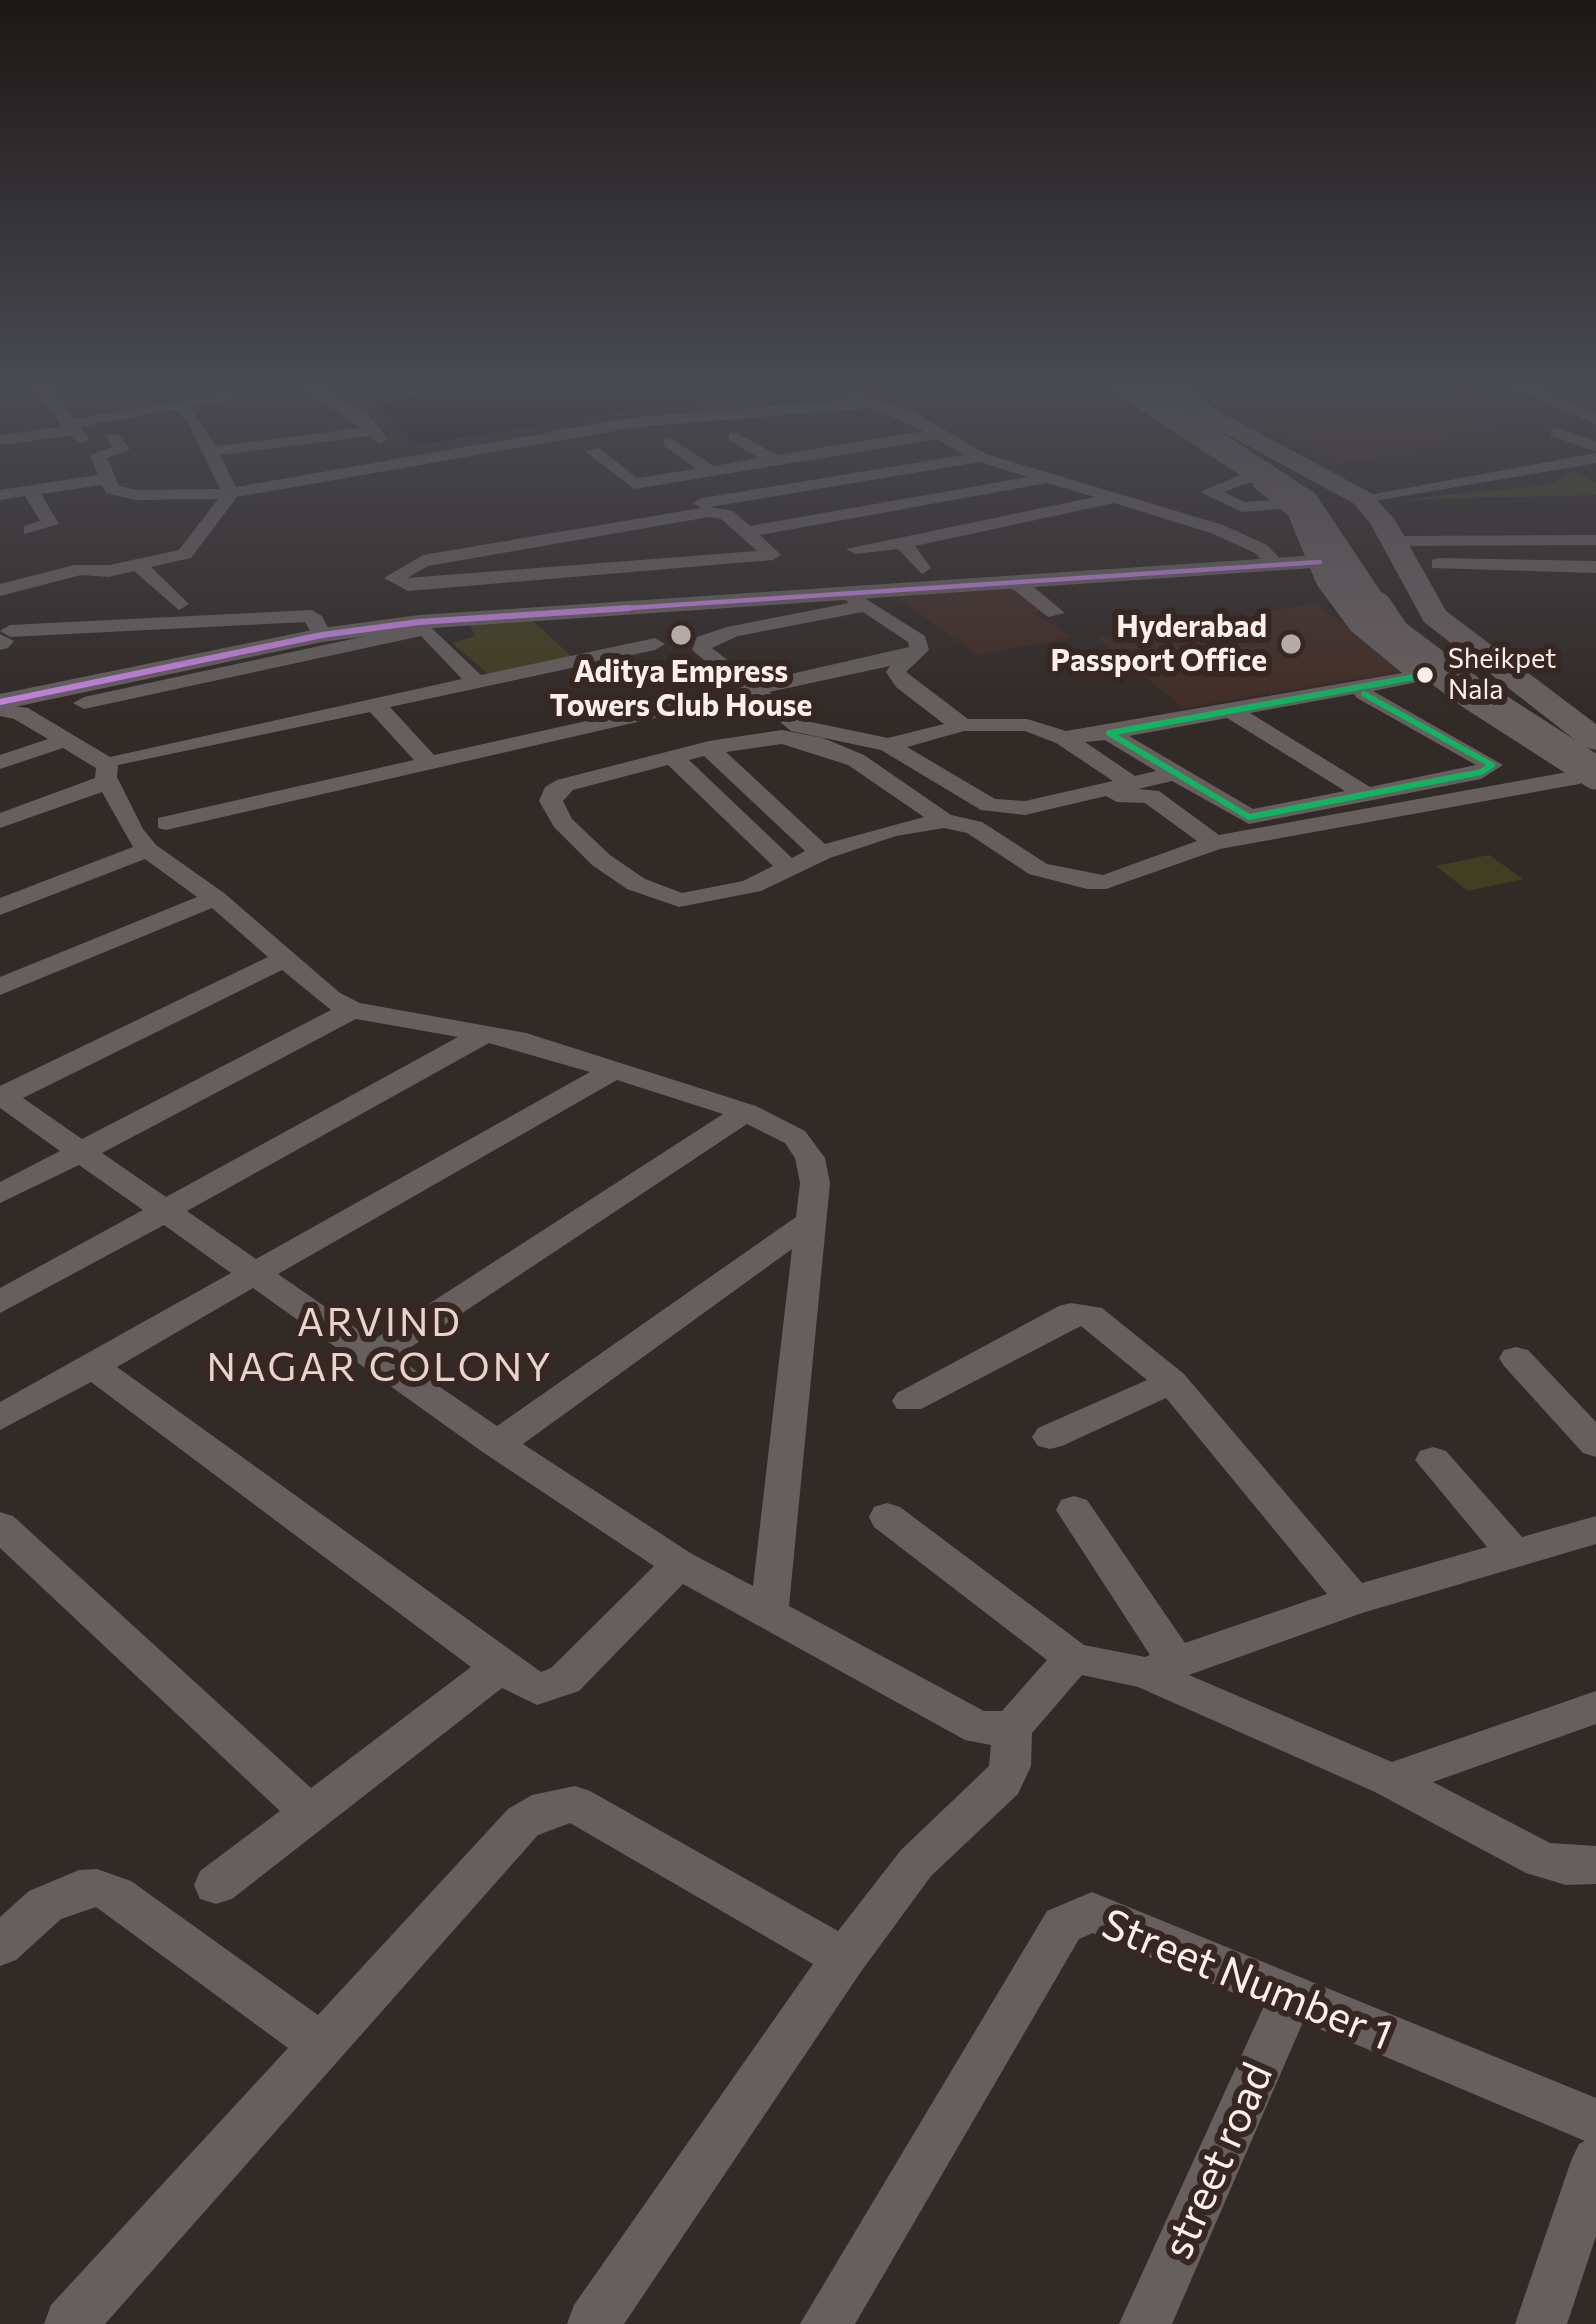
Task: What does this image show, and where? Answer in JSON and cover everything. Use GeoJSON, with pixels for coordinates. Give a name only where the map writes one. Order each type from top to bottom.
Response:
{"type":"FeatureCollection","features":[{"type":"Feature","properties":{"kind":"main road"},"geometry":{"type":"LineString","coordinates":[[1279,496],[1299,511],[1331,585],[1361,625],[1517,739],[1590,779]]}},
{"type":"Feature","properties":{"kind":"main road"},"geometry":{"type":"LineString","coordinates":[[1296,496],[1306,503],[1394,635],[1590,779]]}},
{"type":"Feature","properties":{"kind":"main road"},"geometry":{"type":"LineString","coordinates":[[1327,496],[1356,523],[1389,588],[1428,635],[1503,692],[1589,738]]}},
{"type":"Feature","properties":{"kind":"main road"},"geometry":{"type":"LineString","coordinates":[[1359,496],[1382,520],[1434,616],[1589,738]]}},
{"type":"Feature","properties":{"kind":"main road"},"geometry":{"type":"LineString","coordinates":[[1517,739],[1589,738]]}},
{"type":"Feature","properties":{"kind":"street"},"geometry":{"type":"LineString","coordinates":[[30,530],[50,524],[35,496]]}},
{"type":"Feature","properties":{"kind":"street"},"geometry":{"type":"LineString","coordinates":[[122,496],[157,496]]}},
{"type":"Feature","properties":{"kind":"street"},"geometry":{"type":"LineString","coordinates":[[0,590],[81,569],[104,572],[185,554],[228,496]]}},
{"type":"Feature","properties":{"kind":"street"},"geometry":{"type":"LineString","coordinates":[[622,518],[744,496]]}},
{"type":"Feature","properties":{"kind":"street"},"geometry":{"type":"LineString","coordinates":[[877,496],[892,506]]}},
{"type":"Feature","properties":{"kind":"street"},"geometry":{"type":"LineString","coordinates":[[756,530],[945,496]]}},
{"type":"Feature","properties":{"kind":"street"},"geometry":{"type":"LineString","coordinates":[[1105,496],[1217,529],[1270,558]]}},
{"type":"Feature","properties":{"kind":"street"},"geometry":{"type":"LineString","coordinates":[[1219,496],[1242,507],[1290,504]]}},
{"type":"Feature","properties":{"kind":"street"},"geometry":{"type":"LineString","coordinates":[[1362,498],[1371,496]]}},
{"type":"Feature","properties":{"kind":"street"},"geometry":{"type":"LineString","coordinates":[[855,549],[1113,499]]}},
{"type":"Feature","properties":{"kind":"street"},"geometry":{"type":"LineString","coordinates":[[0,706],[317,625],[357,607],[672,564],[709,512],[727,515],[776,566]]}},
{"type":"Feature","properties":{"kind":"street"},"geometry":{"type":"LineString","coordinates":[[776,566],[689,539],[655,521],[423,561],[392,578],[408,585],[545,582],[776,566],[922,568],[1270,558]]}},
{"type":"Feature","properties":{"kind":"street"},"geometry":{"type":"LineString","coordinates":[[655,521],[672,564]]}},
{"type":"Feature","properties":{"kind":"street"},"geometry":{"type":"LineString","coordinates":[[1398,552],[1596,541]]}},
{"type":"Feature","properties":{"kind":"street"},"geometry":{"type":"LineString","coordinates":[[903,543],[922,568]]}},
{"type":"Feature","properties":{"kind":"street"},"geometry":{"type":"LineString","coordinates":[[84,703],[427,631],[845,599],[1317,552]]}},
{"type":"Feature","properties":{"kind":"street"},"geometry":{"type":"LineString","coordinates":[[1398,552],[1596,567]]}},
{"type":"Feature","properties":{"kind":"street"},"geometry":{"type":"LineString","coordinates":[[138,565],[179,604]]}},
{"type":"Feature","properties":{"kind":"street"},"geometry":{"type":"LineString","coordinates":[[1016,582],[1054,613]]}},
{"type":"Feature","properties":{"kind":"street"},"geometry":{"type":"LineString","coordinates":[[753,689],[919,650],[918,640],[845,599],[704,641],[702,650],[799,726],[888,745],[988,805],[1025,808],[1172,774]]}},
{"type":"Feature","properties":{"kind":"street"},"geometry":{"type":"LineString","coordinates":[[0,684],[317,625]]}},
{"type":"Feature","properties":{"kind":"street"},"geometry":{"type":"LineString","coordinates":[[2,630],[317,625],[427,631],[475,681]]}},
{"type":"Feature","properties":{"kind":"street"},"geometry":{"type":"LineString","coordinates":[[0,821],[115,770],[374,703],[655,644]]}},
{"type":"Feature","properties":{"kind":"street"},"geometry":{"type":"LineString","coordinates":[[907,656],[896,672],[902,683],[964,725]]}},
{"type":"Feature","properties":{"kind":"street"},"geometry":{"type":"LineString","coordinates":[[1064,738],[1364,694],[1429,678]]}},
{"type":"Feature","properties":{"kind":"street"},"geometry":{"type":"LineString","coordinates":[[1233,713],[1429,678]]}},
{"type":"Feature","properties":{"kind":"street"},"geometry":{"type":"LineString","coordinates":[[1108,733],[1249,817],[1481,772],[1492,765],[1364,694]]}},
{"type":"Feature","properties":{"kind":"street"},"geometry":{"type":"LineString","coordinates":[[166,823],[707,700]]}},
{"type":"Feature","properties":{"kind":"street"},"geometry":{"type":"LineString","coordinates":[[374,703],[428,762]]}},
{"type":"Feature","properties":{"kind":"street"},"geometry":{"type":"LineString","coordinates":[[0,706],[68,739],[115,770],[132,831],[148,850],[352,1010],[486,1033],[746,1112],[795,1138],[810,1158],[815,1183],[769,1614]]}},
{"type":"Feature","properties":{"kind":"street"},"geometry":{"type":"LineString","coordinates":[[1233,713],[1367,795]]}},
{"type":"Feature","properties":{"kind":"street"},"geometry":{"type":"LineString","coordinates":[[888,745],[964,725],[1027,724],[1064,738],[1131,783]]}},
{"type":"Feature","properties":{"kind":"street"},"geometry":{"type":"LineString","coordinates":[[944,821],[888,779],[815,742],[782,737],[709,748],[565,785],[554,793],[554,811],[601,860],[636,884],[680,900],[731,893],[821,853],[892,830],[944,821],[974,827],[1038,869],[1087,882],[1126,877],[1215,843],[1590,779]]}},
{"type":"Feature","properties":{"kind":"street"},"geometry":{"type":"LineString","coordinates":[[0,762],[68,739]]}},
{"type":"Feature","properties":{"kind":"street"},"geometry":{"type":"LineString","coordinates":[[709,748],[821,853]]}},
{"type":"Feature","properties":{"kind":"street"},"geometry":{"type":"LineString","coordinates":[[673,757],[789,868]]}},
{"type":"Feature","properties":{"kind":"street"},"geometry":{"type":"LineString","coordinates":[[974,827],[1138,793],[1150,796],[1215,843]]}},
{"type":"Feature","properties":{"kind":"street"},"geometry":{"type":"LineString","coordinates":[[0,908],[148,850]]}},
{"type":"Feature","properties":{"kind":"street"},"geometry":{"type":"LineString","coordinates":[[0,987],[215,898]]}},
{"type":"Feature","properties":{"kind":"street"},"geometry":{"type":"LineString","coordinates":[[285,959],[1,1097],[497,1444],[679,1564],[979,1728],[1012,1728]]}},
{"type":"Feature","properties":{"kind":"street"},"geometry":{"type":"LineString","coordinates":[[0,1194],[352,1010]]}},
{"type":"Feature","properties":{"kind":"street"},"geometry":{"type":"LineString","coordinates":[[0,1302],[486,1033]]}},
{"type":"Feature","properties":{"kind":"street"},"geometry":{"type":"LineString","coordinates":[[0,1418],[614,1070]]}},
{"type":"Feature","properties":{"kind":"street"},"geometry":{"type":"LineString","coordinates":[[373,1356],[746,1112]]}},
{"type":"Feature","properties":{"kind":"street"},"geometry":{"type":"LineString","coordinates":[[497,1444],[811,1221]]}},
{"type":"Feature","properties":{"kind":"street"},"geometry":{"type":"LineString","coordinates":[[909,1401],[1079,1313],[1090,1316],[1172,1382],[1354,1600]]}},
{"type":"Feature","properties":{"kind":"street"},"geometry":{"type":"LineString","coordinates":[[1516,1358],[1596,1444]]}},
{"type":"Feature","properties":{"kind":"street"},"geometry":{"type":"LineString","coordinates":[[93,1366],[500,1667],[537,1689],[565,1680],[679,1564]]}},
{"type":"Feature","properties":{"kind":"street"},"geometry":{"type":"LineString","coordinates":[[1050,1437],[1172,1382]]}},
{"type":"Feature","properties":{"kind":"street"},"geometry":{"type":"LineString","coordinates":[[1433,1460],[1516,1556]]}},
{"type":"Feature","properties":{"kind":"street"},"geometry":{"type":"LineString","coordinates":[[1074,1510],[1161,1668]]}},
{"type":"Feature","properties":{"kind":"street"},"geometry":{"type":"LineString","coordinates":[[886,1517],[1072,1658],[1161,1668],[1541,1860],[1566,1866],[1596,1864]]}},
{"type":"Feature","properties":{"kind":"street"},"geometry":{"type":"LineString","coordinates":[[0,1526],[310,1813]]}},
{"type":"Feature","properties":{"kind":"street"},"geometry":{"type":"LineString","coordinates":[[1161,1668],[1354,1600],[1596,1530]]}},
{"type":"Feature","properties":{"kind":"street"},"geometry":{"type":"LineString","coordinates":[[593,2324],[844,1958],[916,1863],[1004,1782],[1012,1728],[1072,1658]]}},
{"type":"Feature","properties":{"kind":"street"},"geometry":{"type":"LineString","coordinates":[[216,1885],[500,1667]]}},
{"type":"Feature","properties":{"kind":"street"},"geometry":{"type":"LineString","coordinates":[[1390,1780],[1596,1707]]}},
{"type":"Feature","properties":{"kind":"street"},"geometry":{"type":"LineString","coordinates":[[70,2324],[523,1822],[547,1808],[574,1804],[844,1958]]}},
{"type":"Feature","properties":{"kind":"street"},"geometry":{"type":"LineString","coordinates":[[0,1946],[45,1905],[79,1889],[97,1888],[115,1894],[320,2044]]}},
{"type":"Feature","properties":{"kind":"street","name":"Street Number 1"},"geometry":{"type":"LineString","coordinates":[[826,2324],[1063,1925],[1092,1912],[1596,2122]]}},
{"type":"Feature","properties":{"kind":"street","name":"street road"},"geometry":{"type":"LineString","coordinates":[[1145,2324],[1291,1998]]}},
{"type":"Feature","properties":{"kind":"street"},"geometry":{"type":"LineString","coordinates":[[1541,2324],[1596,2161]]}},
{"type":"Feature","properties":{"kind":"shaded area"},"geometry":{"type":"Polygon","coordinates":[[[1435,496],[1539,496],[1400,500],[1435,496]]]}},
{"type":"Feature","properties":{"kind":"shaded area"},"geometry":{"type":"Polygon","coordinates":[[[1016,588],[1047,609],[1034,613],[1073,637],[977,655],[893,594],[1016,588]]]}},
{"type":"Feature","properties":{"kind":"shaded area"},"geometry":{"type":"Polygon","coordinates":[[[1315,604],[1412,670],[1183,708],[1097,637],[1315,604]]]}},
{"type":"Feature","properties":{"kind":"shaded area"},"geometry":{"type":"Polygon","coordinates":[[[531,619],[572,657],[488,674],[452,643],[475,636],[470,625],[531,619]]]}},
{"type":"Feature","properties":{"kind":"shaded area"},"geometry":{"type":"Polygon","coordinates":[[[1489,855],[1523,879],[1468,891],[1436,866],[1489,855]]]}},
{"type":"Feature","properties":{"kind":"transit line"},"geometry":{"type":"LineString","coordinates":[[0,702],[322,635],[419,622],[1320,562]]}},
{"type":"Feature","properties":{"kind":"transit line"},"geometry":{"type":"LineString","coordinates":[[1364,694],[1492,765],[1481,772],[1249,817],[1109,733],[1425,675]]}},
{"type":"Feature","properties":{"kind":"place","name":"Aditya Empress Towers Club House"},"geometry":{"type":"Point","coordinates":[681,635]}},
{"type":"Feature","properties":{"kind":"place","name":"Hyderabad Passport Office"},"geometry":{"type":"Point","coordinates":[1291,644]}},
{"type":"Feature","properties":{"kind":"place","name":"Sheikpet Nala"},"geometry":{"type":"Point","coordinates":[1425,675]}},
{"type":"Feature","properties":{"kind":"district","name":"ARVIND NAGAR COLONY"},"geometry":{"type":"Point","coordinates":[380,1346]}}]}
